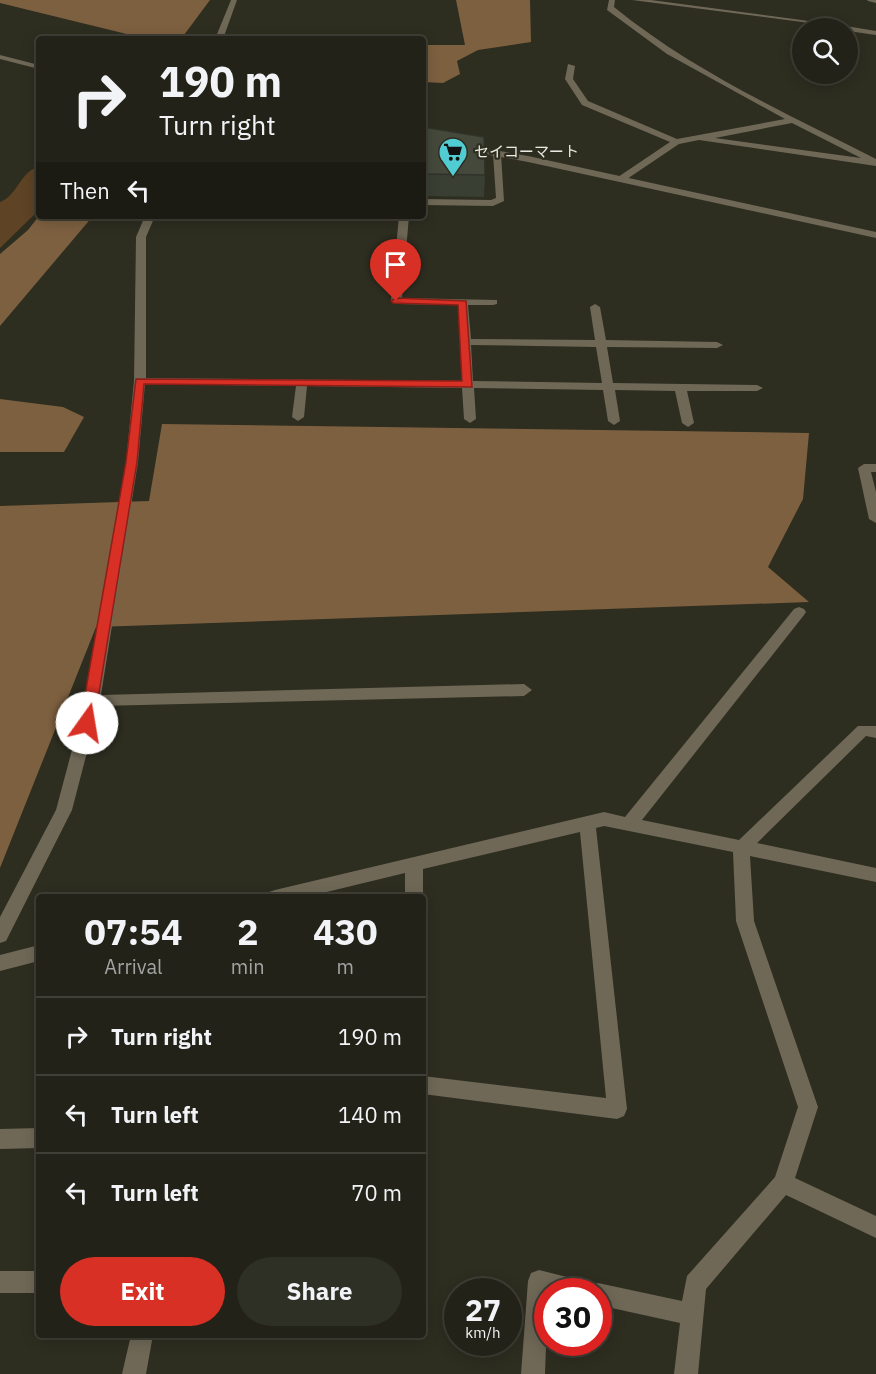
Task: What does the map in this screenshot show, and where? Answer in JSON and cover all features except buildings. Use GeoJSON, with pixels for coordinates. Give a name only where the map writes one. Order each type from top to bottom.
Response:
{"type":"FeatureCollection","features":[{"type":"Feature","properties":{"kind":"street"},"geometry":{"type":"LineString","coordinates":[[220,36],[234,0]]}},
{"type":"Feature","properties":{"kind":"street"},"geometry":{"type":"LineString","coordinates":[[612,0],[610,8],[635,30],[715,78],[876,163]]}},
{"type":"Feature","properties":{"kind":"street"},"geometry":{"type":"LineString","coordinates":[[635,0],[792,21]]}},
{"type":"Feature","properties":{"kind":"street"},"geometry":{"type":"LineString","coordinates":[[870,0],[876,1]]}},
{"type":"Feature","properties":{"kind":"street"},"geometry":{"type":"LineString","coordinates":[[858,31],[876,33]]}},
{"type":"Feature","properties":{"kind":"street"},"geometry":{"type":"LineString","coordinates":[[0,57],[36,66]]}},
{"type":"Feature","properties":{"kind":"street"},"geometry":{"type":"LineString","coordinates":[[571,66],[569,79],[585,103],[676,142]]}},
{"type":"Feature","properties":{"kind":"street"},"geometry":{"type":"LineString","coordinates":[[621,179],[676,142],[796,120]]}},
{"type":"Feature","properties":{"kind":"street"},"geometry":{"type":"LineString","coordinates":[[700,138],[876,163]]}},
{"type":"Feature","properties":{"kind":"street"},"geometry":{"type":"LineString","coordinates":[[455,146],[621,179],[876,236]]}},
{"type":"Feature","properties":{"kind":"street"},"geometry":{"type":"LineString","coordinates":[[426,202],[493,203],[501,199],[497,154]]}},
{"type":"Feature","properties":{"kind":"street"},"geometry":{"type":"LineString","coordinates":[[0,935],[64,810],[93,701],[132,462],[140,381],[141,237],[149,219]]}},
{"type":"Feature","properties":{"kind":"street"},"geometry":{"type":"LineString","coordinates":[[404,219],[396,301],[493,302]]}},
{"type":"Feature","properties":{"kind":"street"},"geometry":{"type":"LineString","coordinates":[[463,303],[470,419]]}},
{"type":"Feature","properties":{"kind":"street"},"geometry":{"type":"LineString","coordinates":[[595,307],[615,421]]}},
{"type":"Feature","properties":{"kind":"street"},"geometry":{"type":"LineString","coordinates":[[465,342],[717,345]]}},
{"type":"Feature","properties":{"kind":"street"},"geometry":{"type":"LineString","coordinates":[[140,381],[757,388]]}},
{"type":"Feature","properties":{"kind":"street"},"geometry":{"type":"LineString","coordinates":[[298,417],[302,383]]}},
{"type":"Feature","properties":{"kind":"street"},"geometry":{"type":"LineString","coordinates":[[680,387],[688,423]]}},
{"type":"Feature","properties":{"kind":"street"},"geometry":{"type":"LineString","coordinates":[[876,468],[864,468],[876,519]]}},
{"type":"Feature","properties":{"kind":"street"},"geometry":{"type":"LineString","coordinates":[[629,824],[799,612]]}},
{"type":"Feature","properties":{"kind":"street"},"geometry":{"type":"LineString","coordinates":[[93,701],[524,690]]}},
{"type":"Feature","properties":{"kind":"street"},"geometry":{"type":"LineString","coordinates":[[686,1374],[695,1284],[783,1183],[808,1107],[745,921],[741,849],[863,730],[876,732]]}},
{"type":"Feature","properties":{"kind":"street"},"geometry":{"type":"LineString","coordinates":[[288,894],[604,819],[876,875]]}},
{"type":"Feature","properties":{"kind":"street"},"geometry":{"type":"LineString","coordinates":[[426,1084],[617,1109],[587,823]]}},
{"type":"Feature","properties":{"kind":"street"},"geometry":{"type":"LineString","coordinates":[[414,864],[414,894]]}},
{"type":"Feature","properties":{"kind":"street"},"geometry":{"type":"LineString","coordinates":[[0,963],[36,954]]}},
{"type":"Feature","properties":{"kind":"street"},"geometry":{"type":"LineString","coordinates":[[0,1139],[36,1138]]}},
{"type":"Feature","properties":{"kind":"street"},"geometry":{"type":"LineString","coordinates":[[783,1183],[876,1227]]}},
{"type":"Feature","properties":{"kind":"street"},"geometry":{"type":"LineString","coordinates":[[0,1282],[36,1282]]}},
{"type":"Feature","properties":{"kind":"street"},"geometry":{"type":"LineString","coordinates":[[612,1297],[692,1314]]}},
{"type":"Feature","properties":{"kind":"street"},"geometry":{"type":"LineString","coordinates":[[134,1374],[141,1338]]}},
{"type":"Feature","properties":{"kind":"street"},"geometry":{"type":"LineString","coordinates":[[533,1374],[534,1356]]}},
{"type":"Feature","properties":{"kind":"shaded area"},"geometry":{"type":"Polygon","coordinates":[[[0,0],[210,0],[183,36],[135,36],[0,3],[0,0]]]}},
{"type":"Feature","properties":{"kind":"shaded area"},"geometry":{"type":"Polygon","coordinates":[[[456,0],[530,0],[531,42],[478,50],[457,61],[460,74],[443,83],[426,82],[426,45],[465,45],[456,0]]]}},
{"type":"Feature","properties":{"kind":"shaded area"},"geometry":{"type":"Polygon","coordinates":[[[36,169],[36,213],[0,248],[0,202],[10,195],[28,172],[36,169]]]}},
{"type":"Feature","properties":{"kind":"shaded area"},"geometry":{"type":"Polygon","coordinates":[[[37,219],[90,219],[0,326],[0,254],[28,230],[37,219]]]}},
{"type":"Feature","properties":{"kind":"shaded area"},"geometry":{"type":"Polygon","coordinates":[[[0,399],[63,407],[84,417],[64,452],[0,452],[0,399]]]}},
{"type":"Feature","properties":{"kind":"shaded area"},"geometry":{"type":"Polygon","coordinates":[[[162,424],[809,433],[803,499],[768,567],[809,602],[96,627],[0,868],[0,506],[149,501],[162,424]]]}},
{"type":"Feature","properties":{"kind":"place","name":"セイコーマート"},"geometry":{"type":"Point","coordinates":[453,178]}},
{"type":"Feature","properties":{"kind":"route"},"geometry":{"type":"LineString","coordinates":[[87,723],[93,701],[132,462],[140,381],[468,384],[463,303],[396,301]]}}]}
